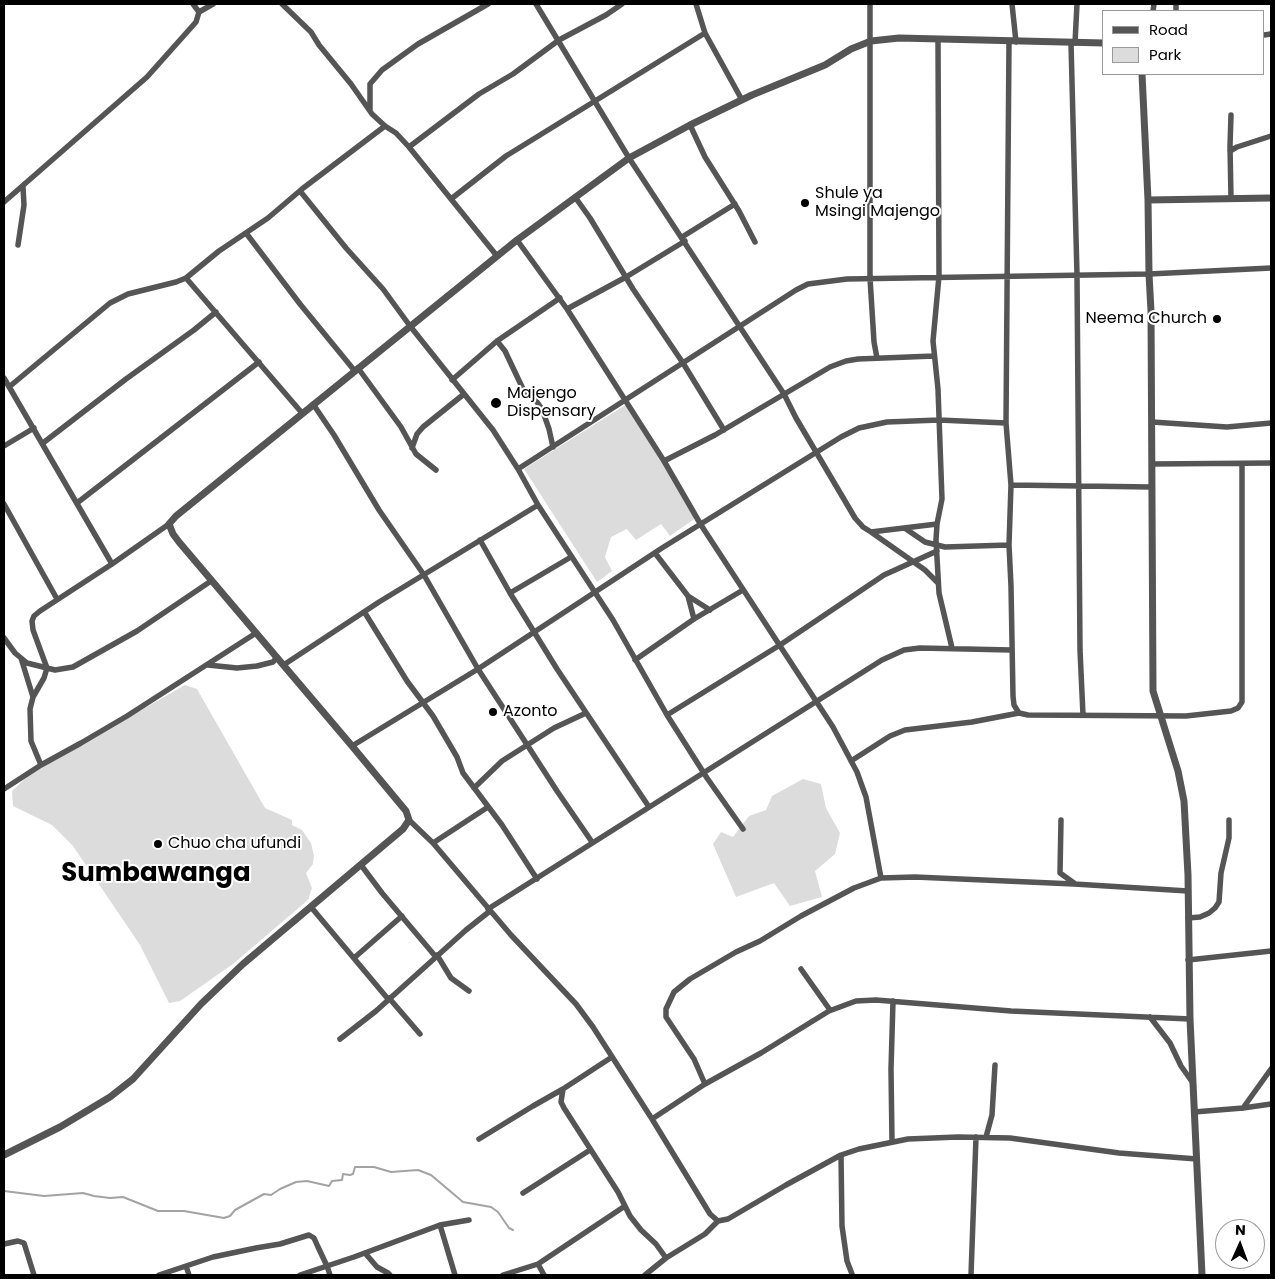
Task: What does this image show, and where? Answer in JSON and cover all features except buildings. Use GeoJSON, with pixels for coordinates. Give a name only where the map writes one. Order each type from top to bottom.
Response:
{"type":"FeatureCollection","features":[{"type":"Feature","properties":{"kind":"street"},"geometry":{"type":"LineString","coordinates":[[193,4],[199,12]]}},
{"type":"Feature","properties":{"kind":"street"},"geometry":{"type":"LineString","coordinates":[[4,202],[147,77],[196,22],[199,12],[212,4]]}},
{"type":"Feature","properties":{"kind":"street"},"geometry":{"type":"LineString","coordinates":[[282,4],[311,32],[370,110],[409,147],[497,256]]}},
{"type":"Feature","properties":{"kind":"street"},"geometry":{"type":"LineString","coordinates":[[370,110],[370,84],[382,70],[418,44],[488,4]]}},
{"type":"Feature","properties":{"kind":"street"},"geometry":{"type":"LineString","coordinates":[[536,4],[560,40],[630,158],[784,394],[796,418],[855,518],[863,527],[924,570],[938,583]]}},
{"type":"Feature","properties":{"kind":"street"},"geometry":{"type":"LineString","coordinates":[[409,147],[479,94],[513,74],[560,40],[622,4]]}},
{"type":"Feature","properties":{"kind":"street"},"geometry":{"type":"LineString","coordinates":[[696,4],[705,33],[742,100]]}},
{"type":"Feature","properties":{"kind":"street"},"geometry":{"type":"LineString","coordinates":[[870,4],[870,278],[874,342],[877,358]]}},
{"type":"Feature","properties":{"kind":"street"},"geometry":{"type":"LineString","coordinates":[[1012,4],[1013,42],[1007,277],[1006,423],[1011,485],[1009,545],[1012,696],[1014,705],[1019,713]]}},
{"type":"Feature","properties":{"kind":"street"},"geometry":{"type":"LineString","coordinates":[[1077,4],[1073,43],[1080,650],[1083,715]]}},
{"type":"Feature","properties":{"kind":"street"},"geometry":{"type":"LineString","coordinates":[[451,199],[506,156],[705,33]]}},
{"type":"Feature","properties":{"kind":"street"},"geometry":{"type":"LineString","coordinates":[[41,765],[33,748],[30,734],[30,708],[32,696],[42,682],[47,668],[32,625],[34,616],[169,524],[176,516],[313,404],[517,240],[630,158],[690,125],[871,41],[899,38],[1102,43]]}},
{"type":"Feature","properties":{"kind":"street"},"geometry":{"type":"LineString","coordinates":[[938,40],[939,276],[933,341],[938,389],[942,499],[937,524],[937,548],[938,583],[952,648]]}},
{"type":"Feature","properties":{"kind":"street"},"geometry":{"type":"LineString","coordinates":[[1142,75],[1151,310],[1153,691],[1178,771],[1184,801],[1188,891],[1190,1019],[1202,1275]]}},
{"type":"Feature","properties":{"kind":"street"},"geometry":{"type":"LineString","coordinates":[[1231,115],[1231,198]]}},
{"type":"Feature","properties":{"kind":"street"},"geometry":{"type":"LineString","coordinates":[[690,125],[705,157],[735,204],[755,242]]}},
{"type":"Feature","properties":{"kind":"street"},"geometry":{"type":"LineString","coordinates":[[10,387],[118,298],[186,278],[219,251],[268,218],[385,126]]}},
{"type":"Feature","properties":{"kind":"street"},"geometry":{"type":"LineString","coordinates":[[1230,151],[1271,136]]}},
{"type":"Feature","properties":{"kind":"street"},"geometry":{"type":"LineString","coordinates":[[18,245],[24,204],[23,186]]}},
{"type":"Feature","properties":{"kind":"street"},"geometry":{"type":"LineString","coordinates":[[300,191],[346,248],[383,289],[452,380],[493,430],[538,505],[613,620],[703,772],[744,829]]}},
{"type":"Feature","properties":{"kind":"street"},"geometry":{"type":"LineString","coordinates":[[575,197],[683,363],[724,430]]}},
{"type":"Feature","properties":{"kind":"street"},"geometry":{"type":"LineString","coordinates":[[1148,200],[1271,198]]}},
{"type":"Feature","properties":{"kind":"street"},"geometry":{"type":"LineString","coordinates":[[567,309],[626,277],[735,204]]}},
{"type":"Feature","properties":{"kind":"street"},"geometry":{"type":"LineString","coordinates":[[246,233],[300,304],[356,369],[401,427],[416,454],[436,470]]}},
{"type":"Feature","properties":{"kind":"street"},"geometry":{"type":"LineString","coordinates":[[517,240],[560,298],[701,524],[833,727],[852,762],[866,797],[881,878]]}},
{"type":"Feature","properties":{"kind":"street"},"geometry":{"type":"LineString","coordinates":[[518,469],[808,284],[870,278],[1149,274],[1271,268]]}},
{"type":"Feature","properties":{"kind":"street"},"geometry":{"type":"LineString","coordinates":[[186,278],[302,413]]}},
{"type":"Feature","properties":{"kind":"street"},"geometry":{"type":"LineString","coordinates":[[452,380],[497,342],[560,298]]}},
{"type":"Feature","properties":{"kind":"street"},"geometry":{"type":"LineString","coordinates":[[43,443],[216,312]]}},
{"type":"Feature","properties":{"kind":"street"},"geometry":{"type":"LineString","coordinates":[[497,342],[506,351],[523,389],[542,409],[550,429],[552,447]]}},
{"type":"Feature","properties":{"kind":"street"},"geometry":{"type":"LineString","coordinates":[[664,462],[724,430],[830,367],[846,361],[934,356]]}},
{"type":"Feature","properties":{"kind":"street"},"geometry":{"type":"LineString","coordinates":[[77,503],[258,362]]}},
{"type":"Feature","properties":{"kind":"street"},"geometry":{"type":"LineString","coordinates":[[4,378],[112,564]]}},
{"type":"Feature","properties":{"kind":"street"},"geometry":{"type":"LineString","coordinates":[[412,448],[417,434],[423,427],[464,394]]}},
{"type":"Feature","properties":{"kind":"street"},"geometry":{"type":"LineString","coordinates":[[313,404],[379,510],[424,575],[478,669],[592,842]]}},
{"type":"Feature","properties":{"kind":"street"},"geometry":{"type":"LineString","coordinates":[[352,746],[478,669],[701,524],[841,437],[859,428],[874,423],[939,420],[1006,423]]}},
{"type":"Feature","properties":{"kind":"street"},"geometry":{"type":"LineString","coordinates":[[1152,422],[1227,427],[1271,423]]}},
{"type":"Feature","properties":{"kind":"street"},"geometry":{"type":"LineString","coordinates":[[4,446],[34,428]]}},
{"type":"Feature","properties":{"kind":"street"},"geometry":{"type":"LineString","coordinates":[[1152,464],[1271,463]]}},
{"type":"Feature","properties":{"kind":"street"},"geometry":{"type":"LineString","coordinates":[[852,762],[877,744],[904,730],[972,722],[1019,713],[1023,715],[1186,716],[1231,711],[1238,708],[1242,702],[1242,464]]}},
{"type":"Feature","properties":{"kind":"street"},"geometry":{"type":"LineString","coordinates":[[1011,485],[1151,487]]}},
{"type":"Feature","properties":{"kind":"street"},"geometry":{"type":"LineString","coordinates":[[4,504],[57,599]]}},
{"type":"Feature","properties":{"kind":"street"},"geometry":{"type":"LineString","coordinates":[[284,664],[365,613],[379,602],[538,505]]}},
{"type":"Feature","properties":{"kind":"street"},"geometry":{"type":"LineString","coordinates":[[169,524],[179,542],[284,664],[406,811],[409,820],[433,843],[489,910],[576,1004],[593,1027],[652,1119],[710,1214],[718,1221]]}},
{"type":"Feature","properties":{"kind":"street"},"geometry":{"type":"LineString","coordinates":[[871,532],[937,524]]}},
{"type":"Feature","properties":{"kind":"street"},"geometry":{"type":"LineString","coordinates":[[906,528],[937,548]]}},
{"type":"Feature","properties":{"kind":"street"},"geometry":{"type":"LineString","coordinates":[[480,540],[534,632],[649,807]]}},
{"type":"Feature","properties":{"kind":"street"},"geometry":{"type":"LineString","coordinates":[[668,715],[780,645],[872,583],[937,548],[1009,545]]}},
{"type":"Feature","properties":{"kind":"street"},"geometry":{"type":"LineString","coordinates":[[655,553],[688,596],[710,610]]}},
{"type":"Feature","properties":{"kind":"street"},"geometry":{"type":"LineString","coordinates":[[510,593],[571,557]]}},
{"type":"Feature","properties":{"kind":"street"},"geometry":{"type":"LineString","coordinates":[[4,638],[20,657],[28,663],[62,670],[73,667],[137,631],[211,581]]}},
{"type":"Feature","properties":{"kind":"street"},"geometry":{"type":"LineString","coordinates":[[635,660],[743,590]]}},
{"type":"Feature","properties":{"kind":"street"},"geometry":{"type":"LineString","coordinates":[[688,596],[694,620]]}},
{"type":"Feature","properties":{"kind":"street"},"geometry":{"type":"LineString","coordinates":[[365,613],[432,716],[457,757],[463,773],[537,878]]}},
{"type":"Feature","properties":{"kind":"street"},"geometry":{"type":"LineString","coordinates":[[4,789],[41,765],[111,726],[256,633]]}},
{"type":"Feature","properties":{"kind":"street"},"geometry":{"type":"LineString","coordinates":[[340,1039],[376,1011],[489,910],[592,842],[882,660],[904,650],[920,648],[1011,650]]}},
{"type":"Feature","properties":{"kind":"street"},"geometry":{"type":"LineString","coordinates":[[20,657],[32,696]]}},
{"type":"Feature","properties":{"kind":"street"},"geometry":{"type":"LineString","coordinates":[[208,665],[237,668],[257,666],[273,662],[277,657]]}},
{"type":"Feature","properties":{"kind":"street"},"geometry":{"type":"LineString","coordinates":[[474,788],[502,761],[554,728],[586,713]]}},
{"type":"Feature","properties":{"kind":"street"},"geometry":{"type":"LineString","coordinates":[[433,843],[488,806]]}},
{"type":"Feature","properties":{"kind":"street"},"geometry":{"type":"LineString","coordinates":[[4,1155],[60,1127],[110,1097],[133,1079],[201,1004],[243,964],[361,865],[402,829],[409,820]]}},
{"type":"Feature","properties":{"kind":"street"},"geometry":{"type":"LineString","coordinates":[[1061,820],[1060,873],[1074,884]]}},
{"type":"Feature","properties":{"kind":"street"},"geometry":{"type":"LineString","coordinates":[[1188,918],[1200,917],[1209,913],[1216,908],[1219,902],[1221,872],[1229,838],[1229,820]]}},
{"type":"Feature","properties":{"kind":"street"},"geometry":{"type":"LineString","coordinates":[[361,865],[436,956],[451,978],[469,990]]}},
{"type":"Feature","properties":{"kind":"street"},"geometry":{"type":"LineString","coordinates":[[705,1084],[694,1059],[666,1018],[666,1009],[674,992],[690,979],[736,952],[760,941],[854,888],[881,878],[914,877],[1188,891]]}},
{"type":"Feature","properties":{"kind":"street"},"geometry":{"type":"LineString","coordinates":[[311,907],[420,1034]]}},
{"type":"Feature","properties":{"kind":"street"},"geometry":{"type":"LineString","coordinates":[[354,958],[402,916]]}},
{"type":"Feature","properties":{"kind":"street"},"geometry":{"type":"LineString","coordinates":[[1188,960],[1271,952]]}},
{"type":"Feature","properties":{"kind":"street"},"geometry":{"type":"LineString","coordinates":[[802,969],[830,1010]]}},
{"type":"Feature","properties":{"kind":"street"},"geometry":{"type":"LineString","coordinates":[[652,1119],[705,1084],[761,1053],[830,1010],[856,1001],[876,1000],[1011,1010],[1190,1019]]}},
{"type":"Feature","properties":{"kind":"street"},"geometry":{"type":"LineString","coordinates":[[892,1141],[891,1069],[893,1001]]}},
{"type":"Feature","properties":{"kind":"street"},"geometry":{"type":"LineString","coordinates":[[1150,1017],[1170,1043],[1181,1066],[1193,1083]]}},
{"type":"Feature","properties":{"kind":"street"},"geometry":{"type":"LineString","coordinates":[[480,1139],[563,1090],[612,1057]]}},
{"type":"Feature","properties":{"kind":"street"},"geometry":{"type":"LineString","coordinates":[[986,1137],[992,1115],[995,1065]]}},
{"type":"Feature","properties":{"kind":"street"},"geometry":{"type":"LineString","coordinates":[[1243,1108],[1271,1068]]}},
{"type":"Feature","properties":{"kind":"street"},"geometry":{"type":"LineString","coordinates":[[563,1090],[561,1102],[618,1192],[630,1216],[640,1230],[656,1244],[666,1258]]}},
{"type":"Feature","properties":{"kind":"street"},"geometry":{"type":"LineString","coordinates":[[1194,1112],[1271,1104]]}},
{"type":"Feature","properties":{"kind":"street"},"geometry":{"type":"LineString","coordinates":[[645,1275],[666,1258],[705,1234],[718,1221],[728,1219],[841,1155],[892,1141],[924,1137],[986,1137],[1064,1144],[1119,1153],[1196,1158]]}},
{"type":"Feature","properties":{"kind":"street"},"geometry":{"type":"LineString","coordinates":[[971,1275],[976,1137]]}},
{"type":"Feature","properties":{"kind":"street"},"geometry":{"type":"LineString","coordinates":[[524,1193],[590,1150]]}},
{"type":"Feature","properties":{"kind":"street"},"geometry":{"type":"LineString","coordinates":[[841,1155],[842,1226],[846,1261],[852,1274]]}},
{"type":"Feature","properties":{"kind":"street"},"geometry":{"type":"LineString","coordinates":[[503,1275],[538,1264],[625,1206]]}},
{"type":"Feature","properties":{"kind":"street"},"geometry":{"type":"LineString","coordinates":[[300,1275],[440,1225],[469,1220]]}},
{"type":"Feature","properties":{"kind":"street"},"geometry":{"type":"LineString","coordinates":[[440,1225],[455,1275]]}},
{"type":"Feature","properties":{"kind":"street"},"geometry":{"type":"LineString","coordinates":[[159,1275],[226,1254],[280,1244],[309,1236],[314,1238],[328,1266],[330,1275]]}},
{"type":"Feature","properties":{"kind":"street"},"geometry":{"type":"LineString","coordinates":[[4,1244],[18,1241],[24,1243],[34,1275]]}},
{"type":"Feature","properties":{"kind":"street"},"geometry":{"type":"LineString","coordinates":[[365,1253],[377,1267],[390,1275]]}},
{"type":"Feature","properties":{"kind":"street"},"geometry":{"type":"LineString","coordinates":[[538,1264],[544,1275]]}},
{"type":"Feature","properties":{"kind":"street"},"geometry":{"type":"LineString","coordinates":[[186,1266],[189,1275]]}},
{"type":"Feature","properties":{"kind":"green space"},"geometry":{"type":"Polygon","coordinates":[[[627,404],[697,517],[670,536],[661,524],[636,540],[627,529],[611,537],[605,557],[612,571],[597,582],[524,469],[627,404]]]}},
{"type":"Feature","properties":{"kind":"green space","name":"Chuo cha ufundi"},"geometry":{"type":"Polygon","coordinates":[[[185,685],[197,689],[265,808],[292,820],[292,825],[302,830],[311,843],[314,856],[313,864],[306,873],[312,888],[308,900],[233,964],[180,1001],[169,1003],[140,945],[73,846],[52,825],[13,806],[12,791],[30,774],[185,685]]]}},
{"type":"Feature","properties":{"kind":"green space"},"geometry":{"type":"Polygon","coordinates":[[[803,779],[821,784],[826,808],[840,833],[835,854],[815,871],[822,897],[790,906],[774,883],[736,897],[713,844],[721,832],[733,837],[749,816],[766,810],[772,796],[803,779]]]}},
{"type":"Feature","properties":{"kind":"waterway"},"geometry":{"type":"LineString","coordinates":[[4,1191],[44,1196],[83,1193],[110,1198],[123,1197],[158,1211],[184,1211],[224,1218],[264,1194],[271,1195],[296,1182],[307,1181],[329,1186],[332,1181],[342,1180],[343,1174],[353,1174],[355,1167],[374,1167],[391,1172],[418,1170],[431,1175],[463,1202],[491,1207],[498,1212],[509,1228],[513,1230]]}},
{"type":"Feature","properties":{"kind":"place","name":"Shule ya Msingi Majengo"},"geometry":{"type":"Point","coordinates":[805,203]}},
{"type":"Feature","properties":{"kind":"place","name":"Neema Church"},"geometry":{"type":"Point","coordinates":[1217,319]}},
{"type":"Feature","properties":{"kind":"place","name":"Majengo Dispensary"},"geometry":{"type":"Point","coordinates":[496,403]}},
{"type":"Feature","properties":{"kind":"place","name":"Azonto"},"geometry":{"type":"Point","coordinates":[493,712]}},
{"type":"Feature","properties":{"kind":"place","name":"Chuo cha ufundi"},"geometry":{"type":"Point","coordinates":[158,844]}},
{"type":"Feature","properties":{"kind":"district","name":"Sumbawanga"},"geometry":{"type":"Point","coordinates":[156,874]}}]}
